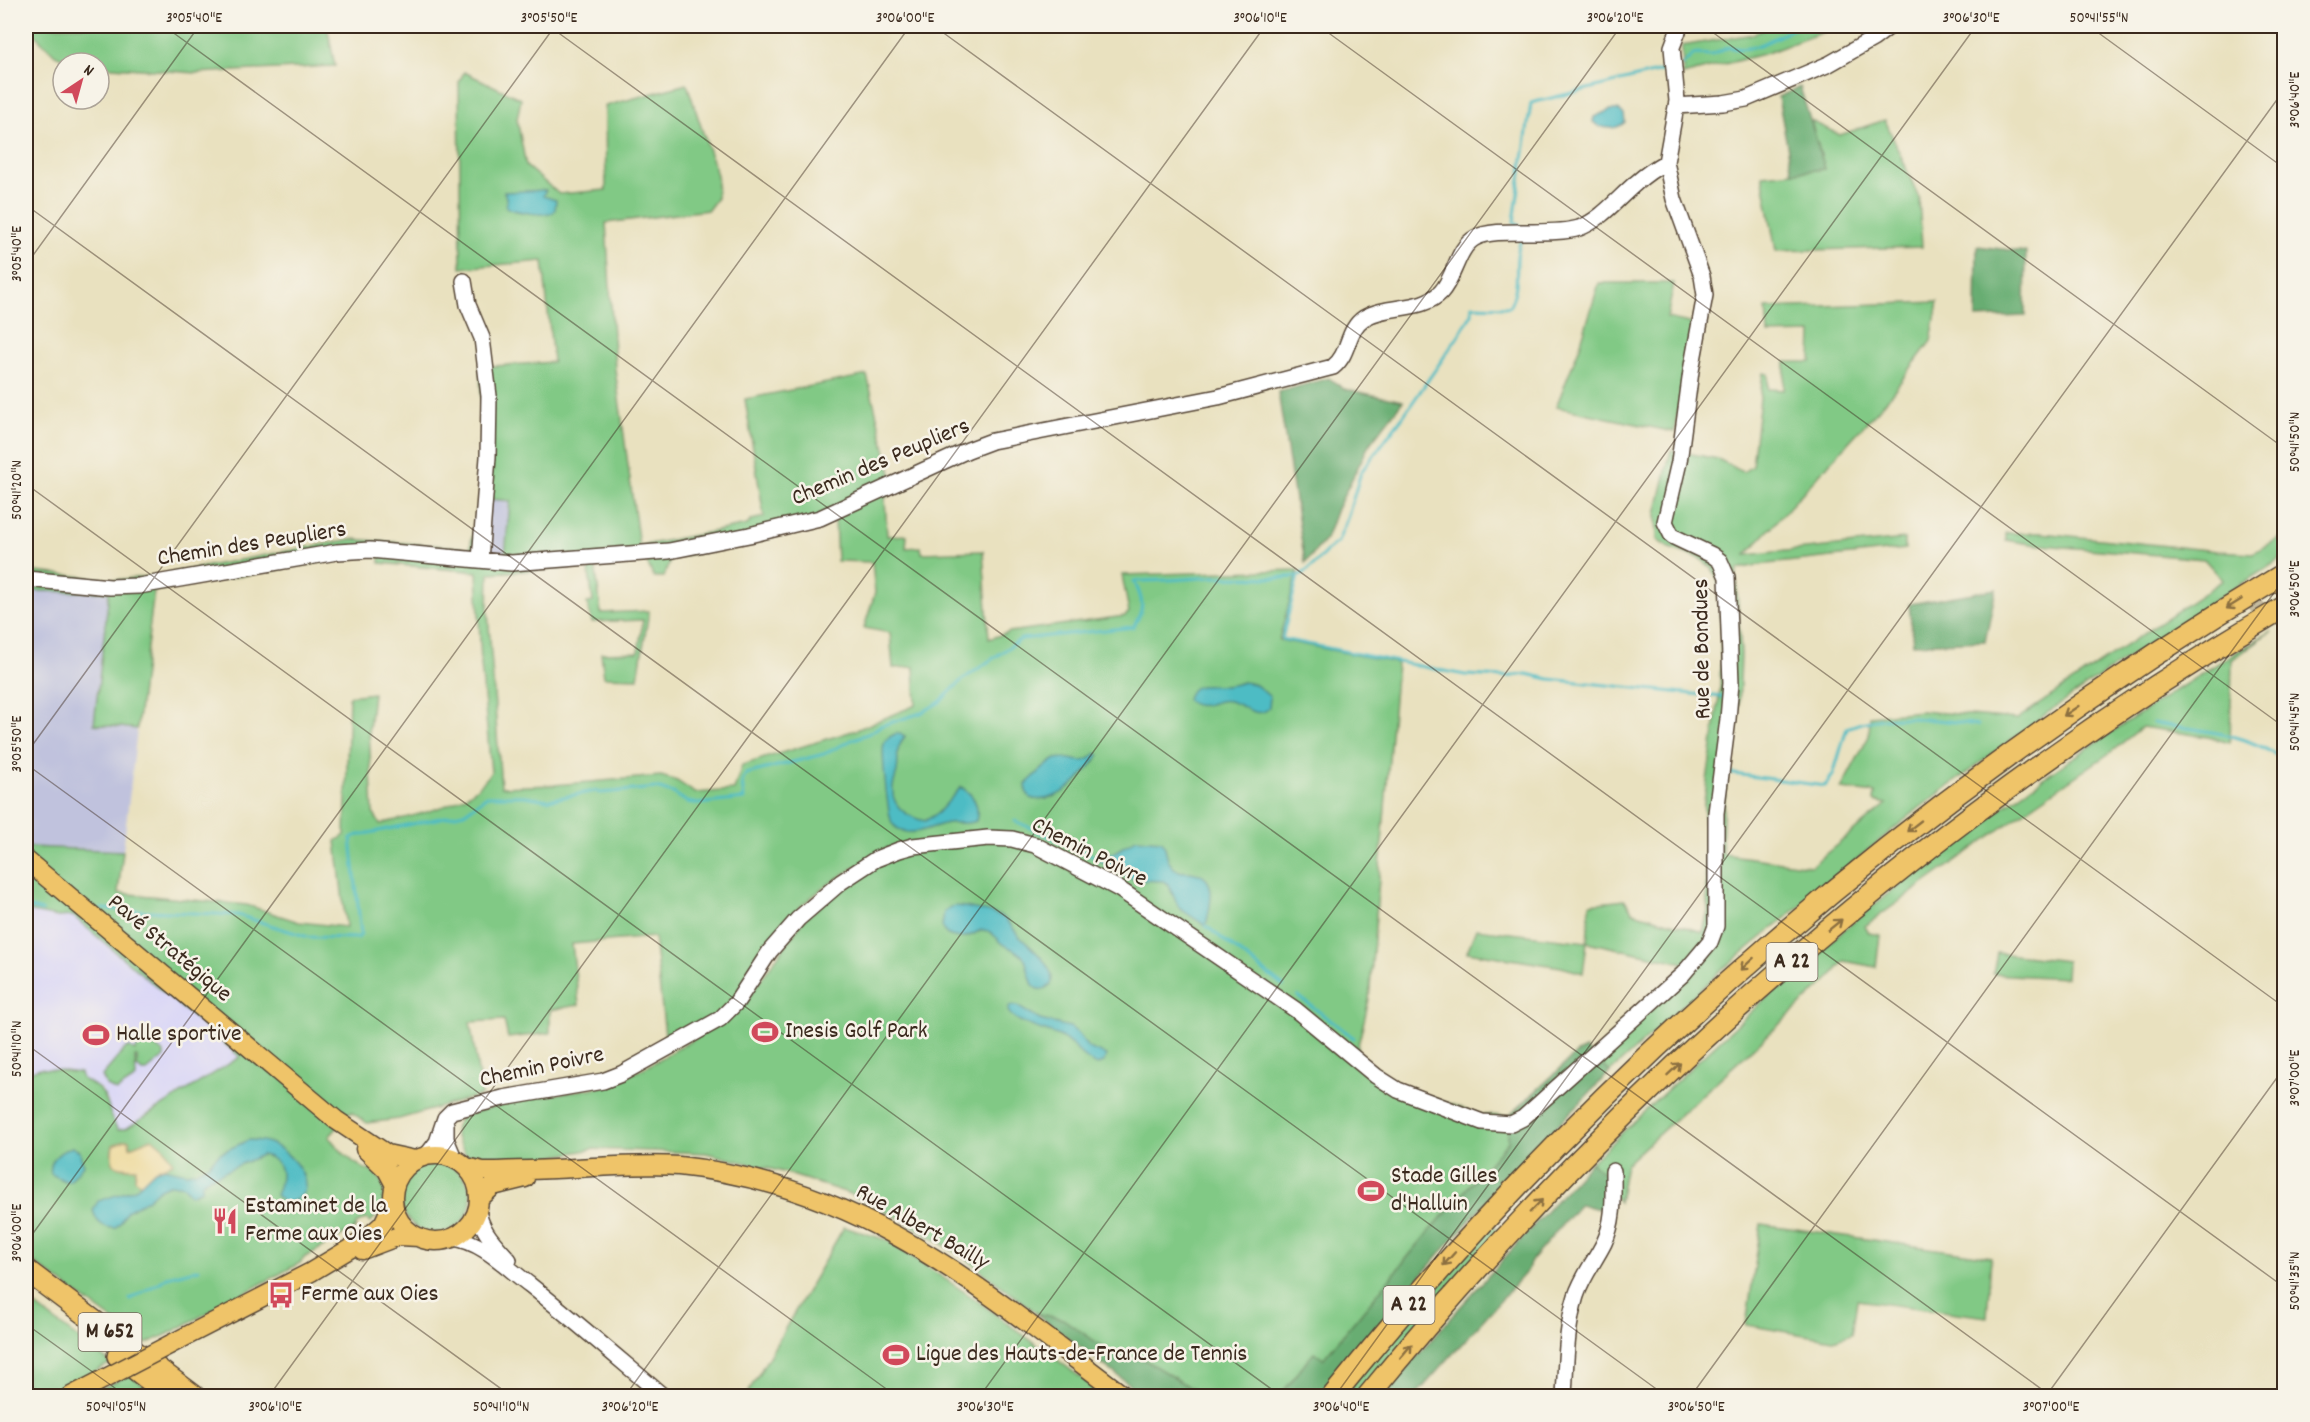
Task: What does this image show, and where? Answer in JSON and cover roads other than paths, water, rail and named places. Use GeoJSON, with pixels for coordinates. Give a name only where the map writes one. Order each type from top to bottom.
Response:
{"type":"FeatureCollection","features":[{"type":"Feature","properties":{"kind":"highway","name":"A 22"},"geometry":{"type":"LineString","coordinates":[[1333,1396],[1436,1274],[1534,1167],[1661,1042],[1756,956],[1895,841],[2028,741],[2140,664],[2284,574]]}},
{"type":"Feature","properties":{"kind":"highway","name":"A 22"},"geometry":{"type":"LineString","coordinates":[[1368,1396],[1466,1282],[1574,1167],[1697,1046],[1791,962],[1882,886],[2004,792],[2126,707],[2284,607]]}},
{"type":"Feature","properties":{"kind":"highway","name":"M 652"},"geometry":{"type":"LineString","coordinates":[[26,1270],[194,1396]]}},
{"type":"Feature","properties":{"kind":"highway","name":"M 652"},"geometry":{"type":"LineString","coordinates":[[26,1288],[170,1396]]}},
{"type":"Feature","properties":{"kind":"main road","name":"Pavé Stratégique"},"geometry":{"type":"LineString","coordinates":[[26,860],[336,1120],[384,1167],[394,1194]]}},
{"type":"Feature","properties":{"kind":"main road","name":"Pavé Stratégique"},"geometry":{"type":"LineString","coordinates":[[336,1120],[387,1154],[421,1158]]}},
{"type":"Feature","properties":{"kind":"main road"},"geometry":{"type":"LineString","coordinates":[[71,1396],[311,1272],[373,1235],[383,1224],[402,1171],[421,1158],[441,1155],[460,1163],[475,1179],[479,1203],[471,1223],[453,1238],[436,1241],[406,1236],[393,1238],[311,1272]]}},
{"type":"Feature","properties":{"kind":"main road","name":"Rue Albert Bailly"},"geometry":{"type":"LineString","coordinates":[[460,1163],[483,1171],[655,1165],[718,1171],[786,1187],[852,1212],[890,1231],[956,1272],[1124,1396]]}},
{"type":"Feature","properties":{"kind":"main road","name":"Rue Albert Bailly"},"geometry":{"type":"LineString","coordinates":[[479,1203],[490,1188],[509,1181],[595,1167]]}},
{"type":"Feature","properties":{"kind":"main road"},"geometry":{"type":"LineString","coordinates":[[394,1194],[396,1214],[402,1224],[420,1238]]}},
{"type":"Feature","properties":{"kind":"street"},"geometry":{"type":"LineString","coordinates":[[1666,162],[1676,106],[1672,47],[1674,36],[1680,26]]}},
{"type":"Feature","properties":{"kind":"street"},"geometry":{"type":"LineString","coordinates":[[1676,106],[1746,99],[1829,64],[1873,39],[1890,26]]}},
{"type":"Feature","properties":{"kind":"street","name":"Chemin des Peupliers"},"geometry":{"type":"LineString","coordinates":[[26,579],[110,588],[139,586],[337,552],[370,550],[511,563],[640,554],[669,551],[749,535],[820,518],[992,441],[1209,399],[1326,370],[1341,360],[1354,328],[1365,318],[1374,313],[1437,296],[1448,283],[1464,250],[1474,238],[1490,234],[1560,231],[1580,227],[1597,218],[1641,178],[1666,162]]}},
{"type":"Feature","properties":{"kind":"street","name":"Rue de Bondues"},"geometry":{"type":"LineString","coordinates":[[1511,1124],[1528,1114],[1683,974],[1710,942],[1716,926],[1716,813],[1731,683],[1727,577],[1720,561],[1707,552],[1672,536],[1665,522],[1679,462],[1690,371],[1705,295],[1700,269],[1676,206],[1666,162]]}},
{"type":"Feature","properties":{"kind":"street"},"geometry":{"type":"LineString","coordinates":[[464,281],[468,305],[482,338],[489,396],[488,457],[480,561]]}},
{"type":"Feature","properties":{"kind":"street","name":"Chemin Poivre"},"geometry":{"type":"LineString","coordinates":[[421,1158],[438,1142],[445,1118],[456,1110],[502,1098],[587,1085],[621,1074],[728,1013],[770,951],[811,906],[859,869],[884,855],[913,846],[1004,838],[1019,840],[1044,849],[1128,894],[1296,1010],[1389,1085],[1414,1098],[1482,1122],[1511,1124]]}},
{"type":"Feature","properties":{"kind":"street","name":"Chemin Poivre"},"geometry":{"type":"LineString","coordinates":[[456,1110],[449,1116],[446,1131],[448,1145],[460,1163]]}},
{"type":"Feature","properties":{"kind":"street"},"geometry":{"type":"LineString","coordinates":[[1564,1396],[1571,1316],[1579,1288],[1609,1230],[1613,1203],[1613,1171]]}},
{"type":"Feature","properties":{"kind":"street"},"geometry":{"type":"LineString","coordinates":[[479,1203],[480,1222],[497,1247],[554,1304]]}},
{"type":"Feature","properties":{"kind":"street"},"geometry":{"type":"LineString","coordinates":[[453,1238],[465,1240],[479,1247],[554,1304],[663,1396]]}},
{"type":"Feature","properties":{"kind":"water"},"geometry":{"type":"Polygon","coordinates":[[[1610,110],[1618,110],[1624,114],[1625,122],[1617,127],[1609,128],[1593,122],[1594,117],[1610,110]]]}},
{"type":"Feature","properties":{"kind":"water"},"geometry":{"type":"Polygon","coordinates":[[[546,190],[543,196],[556,200],[555,210],[552,213],[531,213],[506,207],[507,200],[504,192],[546,190]]]}},
{"type":"Feature","properties":{"kind":"water"},"geometry":{"type":"Polygon","coordinates":[[[1243,682],[1255,684],[1270,697],[1269,708],[1257,713],[1226,700],[1199,706],[1187,700],[1196,687],[1228,686],[1243,682]]]}},
{"type":"Feature","properties":{"kind":"water"},"geometry":{"type":"Polygon","coordinates":[[[897,733],[905,736],[898,750],[897,772],[893,786],[894,799],[901,810],[925,821],[938,813],[961,787],[975,801],[976,821],[948,823],[912,832],[903,831],[893,825],[887,797],[883,749],[886,740],[897,733]]]}},
{"type":"Feature","properties":{"kind":"water"},"geometry":{"type":"Polygon","coordinates":[[[1096,753],[1099,755],[1093,763],[1078,780],[1060,794],[1040,800],[1030,798],[1026,791],[1026,784],[1052,761],[1066,758],[1081,761],[1091,758],[1096,753]]]}},
{"type":"Feature","properties":{"kind":"water"},"geometry":{"type":"Polygon","coordinates":[[[1136,839],[1162,841],[1173,867],[1203,876],[1208,881],[1211,895],[1206,926],[1179,908],[1168,884],[1163,881],[1136,880],[1097,859],[1099,855],[1113,853],[1136,839]]]}},
{"type":"Feature","properties":{"kind":"water"},"geometry":{"type":"Polygon","coordinates":[[[956,906],[985,911],[1004,918],[1047,965],[1052,978],[1051,985],[1044,989],[1034,986],[1024,958],[1000,942],[989,931],[981,930],[960,938],[946,934],[942,926],[944,912],[956,906]]]}},
{"type":"Feature","properties":{"kind":"water"},"geometry":{"type":"Polygon","coordinates":[[[1010,1006],[1017,1006],[1040,1020],[1070,1027],[1079,1034],[1088,1048],[1106,1055],[1104,1062],[1097,1065],[1086,1059],[1059,1036],[1017,1020],[1008,1011],[1010,1006]]]}},
{"type":"Feature","properties":{"kind":"water"},"geometry":{"type":"Polygon","coordinates":[[[249,1140],[272,1144],[290,1157],[303,1175],[304,1193],[297,1199],[284,1203],[276,1195],[281,1176],[279,1165],[270,1157],[262,1155],[205,1180],[202,1183],[202,1190],[190,1195],[184,1186],[171,1184],[158,1190],[147,1200],[127,1211],[115,1228],[100,1224],[96,1218],[93,1210],[98,1201],[135,1189],[155,1170],[163,1168],[187,1173],[196,1171],[209,1164],[220,1153],[249,1140]]]}},
{"type":"Feature","properties":{"kind":"water"},"geometry":{"type":"Polygon","coordinates":[[[72,1147],[80,1151],[84,1164],[70,1181],[65,1181],[51,1174],[51,1164],[59,1154],[72,1147]]]}},
{"type":"Feature","properties":{"kind":"waterway"},"geometry":{"type":"LineString","coordinates":[[1682,65],[1694,54],[1712,55],[1729,47],[1738,49],[1756,46],[1799,26]]}},
{"type":"Feature","properties":{"kind":"waterway"},"geometry":{"type":"LineString","coordinates":[[1519,226],[1514,222],[1531,103],[1665,70]]}},
{"type":"Feature","properties":{"kind":"waterway"},"geometry":{"type":"LineString","coordinates":[[102,909],[238,915],[308,937],[358,938],[361,934],[351,838],[355,836],[464,813],[487,796],[525,796],[548,800],[595,791],[601,793],[656,788],[673,793],[687,802],[698,804],[744,799],[742,782],[746,774],[824,754],[880,726],[921,713],[940,702],[962,680],[1021,639],[1133,627],[1140,615],[1142,605],[1134,581],[1213,577],[1283,578],[1300,575],[1311,568],[1338,542],[1361,472],[1457,338],[1472,314],[1472,306],[1509,307],[1515,289],[1517,255],[1522,238]]}},
{"type":"Feature","properties":{"kind":"waterway"},"geometry":{"type":"LineString","coordinates":[[1298,576],[1282,639],[1465,675],[1505,677],[1527,674],[1549,679],[1722,697]]}},
{"type":"Feature","properties":{"kind":"waterway"},"geometry":{"type":"LineString","coordinates":[[1726,773],[1825,786],[1833,775],[1847,728],[1862,723],[1895,718],[1978,725]]}},
{"type":"Feature","properties":{"kind":"waterway"},"geometry":{"type":"LineString","coordinates":[[2153,723],[2204,730],[2239,738],[2270,751],[2284,761]]}},
{"type":"Feature","properties":{"kind":"waterway"},"geometry":{"type":"LineString","coordinates":[[1015,821],[1098,858]]}},
{"type":"Feature","properties":{"kind":"waterway"},"geometry":{"type":"LineString","coordinates":[[26,907],[43,911]]}},
{"type":"Feature","properties":{"kind":"waterway"},"geometry":{"type":"LineString","coordinates":[[1206,926],[1283,986]]}},
{"type":"Feature","properties":{"kind":"waterway"},"geometry":{"type":"LineString","coordinates":[[1298,996],[1354,1038]]}},
{"type":"Feature","properties":{"kind":"waterway"},"geometry":{"type":"LineString","coordinates":[[130,1299],[167,1277],[199,1269]]}},
{"type":"Feature","properties":{"kind":"tunnel"},"geometry":{"type":"LineString","coordinates":[[2240,587],[2273,626]]}},
{"type":"Feature","properties":{"kind":"place","name":"Inesis Golf Park"},"geometry":{"type":"Point","coordinates":[765,1032]}},
{"type":"Feature","properties":{"kind":"place","name":"Halle sportive"},"geometry":{"type":"Point","coordinates":[96,1035]}},
{"type":"Feature","properties":{"kind":"place","name":"Stade Gilles d'Halluin"},"geometry":{"type":"Point","coordinates":[1371,1191]}},
{"type":"Feature","properties":{"kind":"place","name":"Estaminet de la Ferme aux Oies"},"geometry":{"type":"Point","coordinates":[225,1221]}},
{"type":"Feature","properties":{"kind":"place","name":"Ferme aux Oies"},"geometry":{"type":"Point","coordinates":[281,1295]}},
{"type":"Feature","properties":{"kind":"place","name":"Ligue des Hauts-de-France de Tennis"},"geometry":{"type":"Point","coordinates":[896,1355]}}]}
